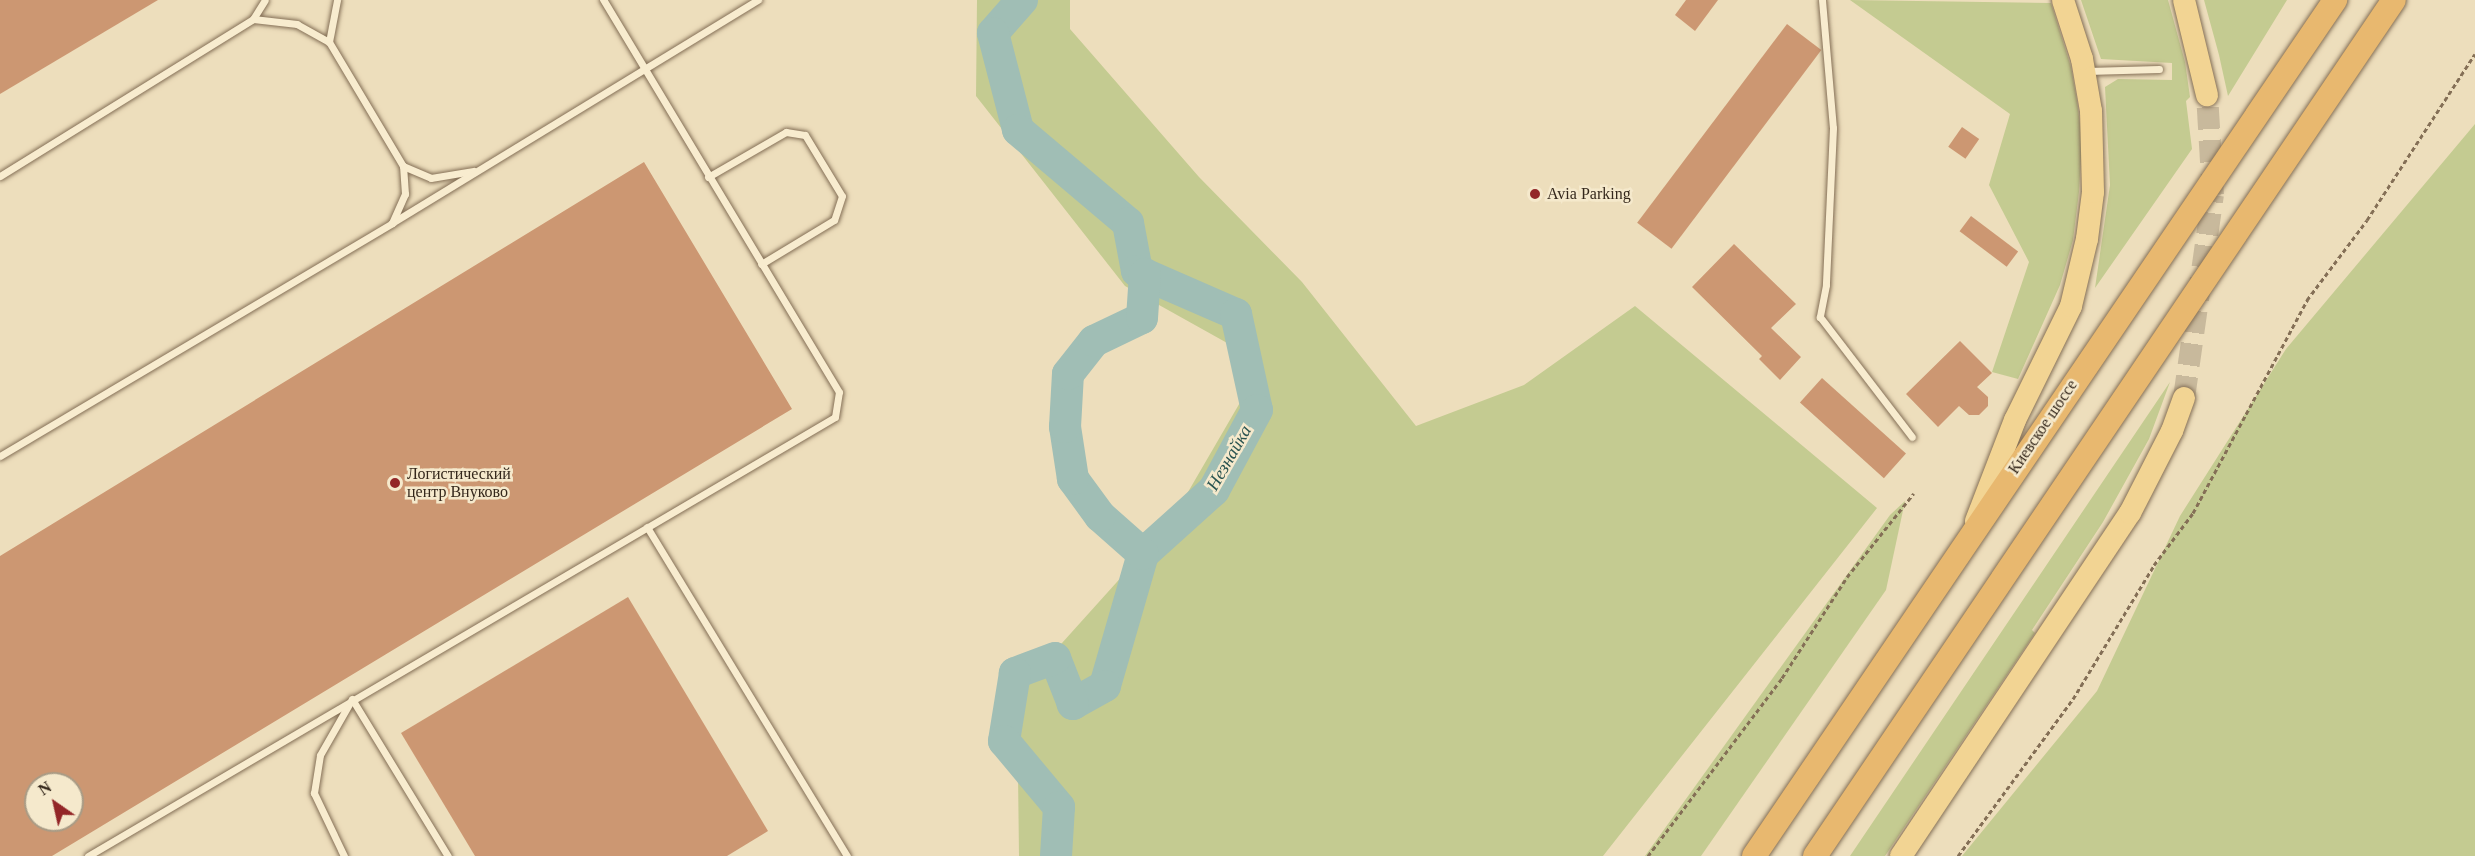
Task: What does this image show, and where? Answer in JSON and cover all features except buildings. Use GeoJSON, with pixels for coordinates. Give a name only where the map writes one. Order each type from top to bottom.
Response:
{"type":"FeatureCollection","features":[{"type":"Feature","properties":{"kind":"highway","name":"Киевское шоссе"},"geometry":{"type":"LineString","coordinates":[[1754,856],[1973,530],[2335,0]]}},
{"type":"Feature","properties":{"kind":"highway"},"geometry":{"type":"LineString","coordinates":[[1815,856],[2394,0]]}},
{"type":"Feature","properties":{"kind":"main road"},"geometry":{"type":"LineString","coordinates":[[1973,530],[2010,429],[2056,339],[2078,283],[2087,239],[2093,166],[2085,72],[2063,0]]}},
{"type":"Feature","properties":{"kind":"main road"},"geometry":{"type":"LineString","coordinates":[[2184,0],[2207,95]]}},
{"type":"Feature","properties":{"kind":"main road"},"geometry":{"type":"LineString","coordinates":[[1901,856],[2130,513],[2172,431],[2184,398]]}},
{"type":"Feature","properties":{"kind":"lane"},"geometry":{"type":"LineString","coordinates":[[0,176],[253,20],[265,0]]}},
{"type":"Feature","properties":{"kind":"lane"},"geometry":{"type":"LineString","coordinates":[[329,42],[337,0]]}},
{"type":"Feature","properties":{"kind":"lane"},"geometry":{"type":"LineString","coordinates":[[88,856],[836,417],[838,392],[642,69],[603,0]]}},
{"type":"Feature","properties":{"kind":"lane"},"geometry":{"type":"LineString","coordinates":[[0,456],[392,223],[758,0]]}},
{"type":"Feature","properties":{"kind":"lane"},"geometry":{"type":"LineString","coordinates":[[1822,0],[1833,129],[1826,285],[1820,317],[1912,437]]}},
{"type":"Feature","properties":{"kind":"lane"},"geometry":{"type":"LineString","coordinates":[[253,20],[297,24],[329,42],[403,166],[405,194],[392,223]]}},
{"type":"Feature","properties":{"kind":"lane"},"geometry":{"type":"LineString","coordinates":[[2085,72],[2159,69]]}},
{"type":"Feature","properties":{"kind":"lane"},"geometry":{"type":"LineString","coordinates":[[708,177],[786,132],[806,135],[842,196],[834,220],[760,264]]}},
{"type":"Feature","properties":{"kind":"lane"},"geometry":{"type":"LineString","coordinates":[[403,166],[431,178],[475,171]]}},
{"type":"Feature","properties":{"kind":"lane"},"geometry":{"type":"LineString","coordinates":[[647,527],[847,856]]}},
{"type":"Feature","properties":{"kind":"lane"},"geometry":{"type":"LineString","coordinates":[[344,856],[314,793],[321,755],[352,699]]}},
{"type":"Feature","properties":{"kind":"lane"},"geometry":{"type":"LineString","coordinates":[[352,699],[448,856]]}},
{"type":"Feature","properties":{"kind":"path"},"geometry":{"type":"LineString","coordinates":[[1958,856],[2073,699],[2154,565],[2193,513],[2307,300],[2367,220],[2475,54]]}},
{"type":"Feature","properties":{"kind":"path"},"geometry":{"type":"LineString","coordinates":[[1648,856],[1782,678],[1847,577],[1914,493]]}},
{"type":"Feature","properties":{"kind":"green space"},"geometry":{"type":"Polygon","coordinates":[[[977,0],[1070,0],[1070,29],[1199,177],[1302,282],[1416,426],[1524,385],[1635,306],[1877,508],[1603,856],[1019,856],[1017,693],[1170,523],[1263,363],[1125,286],[976,96],[977,0]]]}},
{"type":"Feature","properties":{"kind":"green space"},"geometry":{"type":"Polygon","coordinates":[[[1850,0],[2051,3],[2071,67],[2077,101],[2082,140],[2079,192],[2073,240],[2060,285],[2018,379],[1992,372],[2029,262],[1989,185],[2010,114],[1850,0]]]}},
{"type":"Feature","properties":{"kind":"green space"},"geometry":{"type":"Polygon","coordinates":[[[2081,0],[2168,0],[2185,62],[2190,97],[2186,101],[2192,149],[2095,288],[2110,185],[2105,87],[2118,79],[2172,80],[2172,63],[2101,59],[2081,0]]]}},
{"type":"Feature","properties":{"kind":"green space"},"geometry":{"type":"Polygon","coordinates":[[[2204,0],[2287,0],[2228,96],[2219,55],[2204,0]]]}},
{"type":"Feature","properties":{"kind":"green space"},"geometry":{"type":"Polygon","coordinates":[[[2475,124],[2475,856],[1962,856],[2097,691],[2180,516],[2286,349],[2475,124]]]}},
{"type":"Feature","properties":{"kind":"green space"},"geometry":{"type":"Polygon","coordinates":[[[2170,382],[2149,439],[2103,522],[2032,630],[2035,633],[1885,856],[1850,856],[2170,382]]]}},
{"type":"Feature","properties":{"kind":"green space"},"geometry":{"type":"Polygon","coordinates":[[[1905,501],[1886,590],[1701,856],[1645,856],[1890,515],[1905,501]]]}},
{"type":"Feature","properties":{"kind":"waterway","name":"Незнайка"},"geometry":{"type":"LineString","coordinates":[[1022,0],[993,33],[1018,130],[1128,223],[1137,271],[1236,314],[1257,410],[1214,490],[1143,554],[1105,686],[1073,704],[1055,658],[1015,673],[1004,741],[1059,807],[1056,856]]}},
{"type":"Feature","properties":{"kind":"waterway"},"geometry":{"type":"LineString","coordinates":[[1143,554],[1100,516],[1073,479],[1065,427],[1068,374],[1094,341],[1142,318],[1145,274]]}},
{"type":"Feature","properties":{"kind":"tunnel"},"geometry":{"type":"LineString","coordinates":[[2184,398],[2213,195],[2207,95]]}},
{"type":"Feature","properties":{"kind":"place","name":"Avia Parking"},"geometry":{"type":"Point","coordinates":[1535,194]}},
{"type":"Feature","properties":{"kind":"place","name":"Логистический центр Внуково"},"geometry":{"type":"Point","coordinates":[395,483]}}]}
